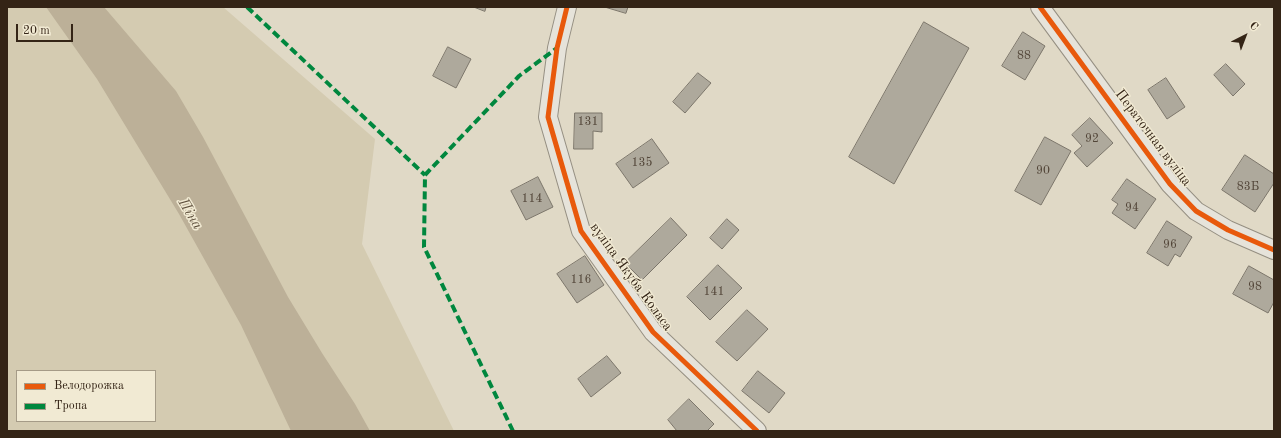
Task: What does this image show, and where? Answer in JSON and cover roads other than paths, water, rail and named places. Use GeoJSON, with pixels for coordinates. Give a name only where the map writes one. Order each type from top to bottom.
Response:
{"type":"FeatureCollection","features":[{"type":"Feature","properties":{"kind":"street","name":"вуліца Якуба Коласа"},"geometry":{"type":"LineString","coordinates":[[567,7],[557,48],[548,117],[581,231],[653,332],[757,431]]}},
{"type":"Feature","properties":{"kind":"street","name":"Ператочная вуліца"},"geometry":{"type":"LineString","coordinates":[[1040,7],[1170,184],[1196,211],[1228,230],[1274,250]]}},
{"type":"Feature","properties":{"kind":"water","name":"Піна"},"geometry":{"type":"Polygon","coordinates":[[[46,7],[104,7],[176,91],[203,137],[288,297],[355,404],[370,431],[291,431],[241,325],[179,214],[97,79],[46,7]]]}}]}
